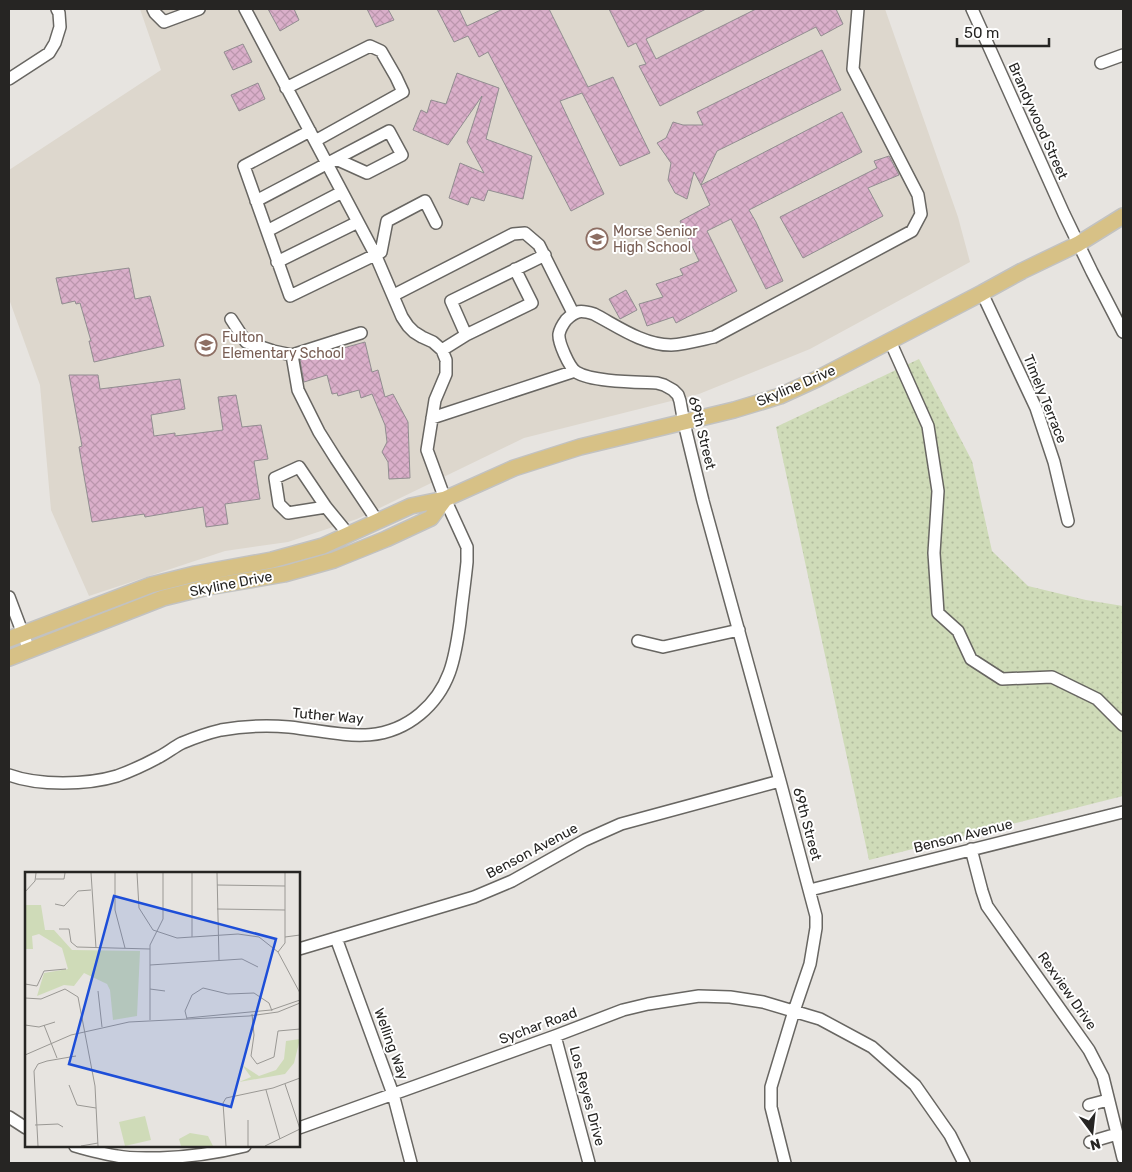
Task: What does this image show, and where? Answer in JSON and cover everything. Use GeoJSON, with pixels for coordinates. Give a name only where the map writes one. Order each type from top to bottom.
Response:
{"type":"FeatureCollection","features":[{"type":"Feature","properties":{"kind":"main road","name":"Skyline Drive"},"geometry":{"type":"LineString","coordinates":[[16,637],[152,585],[195,574],[272,560],[323,546],[411,506],[445,499],[514,468],[580,447],[684,423],[780,396],[890,342],[1022,271],[1078,244],[1123,216]]}},
{"type":"Feature","properties":{"kind":"main road","name":"Skyline Drive"},"geometry":{"type":"LineString","coordinates":[[9,658],[163,598],[208,587],[284,574],[334,560],[386,540],[431,518],[445,499]]}},
{"type":"Feature","properties":{"kind":"street"},"geometry":{"type":"LineString","coordinates":[[9,80],[49,53],[55,43],[60,27],[57,9]]}},
{"type":"Feature","properties":{"kind":"street"},"geometry":{"type":"LineString","coordinates":[[153,9],[164,22],[199,9]]}},
{"type":"Feature","properties":{"kind":"street"},"geometry":{"type":"LineString","coordinates":[[244,9],[312,136],[331,162],[342,192],[394,295],[402,317],[414,332],[433,342],[442,350],[532,303],[516,269]]}},
{"type":"Feature","properties":{"kind":"street"},"geometry":{"type":"LineString","coordinates":[[432,418],[575,371],[566,358],[559,335],[563,324],[573,313],[584,311],[594,314],[647,341],[670,345],[714,337],[912,231],[921,214],[918,195],[853,69],[858,9]]}},
{"type":"Feature","properties":{"kind":"street","name":"Brandywood Street"},"geometry":{"type":"LineString","coordinates":[[972,9],[1078,244],[1123,332]]}},
{"type":"Feature","properties":{"kind":"street"},"geometry":{"type":"LineString","coordinates":[[286,88],[370,46],[381,51],[403,92],[244,166],[290,296],[381,252],[386,221],[426,201],[436,223]]}},
{"type":"Feature","properties":{"kind":"street"},"geometry":{"type":"LineString","coordinates":[[1101,63],[1123,55]]}},
{"type":"Feature","properties":{"kind":"street"},"geometry":{"type":"LineString","coordinates":[[256,201],[389,131],[402,155],[367,173],[331,162]]}},
{"type":"Feature","properties":{"kind":"street"},"geometry":{"type":"LineString","coordinates":[[266,231],[342,192]]}},
{"type":"Feature","properties":{"kind":"street"},"geometry":{"type":"LineString","coordinates":[[277,262],[358,222]]}},
{"type":"Feature","properties":{"kind":"street"},"geometry":{"type":"LineString","coordinates":[[394,295],[513,234],[525,233],[539,245],[545,255],[573,313]]}},
{"type":"Feature","properties":{"kind":"street"},"geometry":{"type":"LineString","coordinates":[[466,336],[451,301],[545,255]]}},
{"type":"Feature","properties":{"kind":"street","name":"Timely Terrace"},"geometry":{"type":"LineString","coordinates":[[982,293],[1036,408],[1054,462],[1068,521]]}},
{"type":"Feature","properties":{"kind":"street"},"geometry":{"type":"LineString","coordinates":[[231,319],[246,342],[292,355],[361,333]]}},
{"type":"Feature","properties":{"kind":"street"},"geometry":{"type":"LineString","coordinates":[[890,342],[928,426],[938,491],[934,553],[938,613],[958,631],[971,659],[1002,679],[1052,677],[1097,699],[1123,725]]}},
{"type":"Feature","properties":{"kind":"street","name":"Tuther Way"},"geometry":{"type":"LineString","coordinates":[[9,775],[28,780],[49,782],[68,783],[101,780],[124,773],[181,744],[220,730],[242,727],[282,726],[360,736],[393,729],[410,721],[426,708],[440,692],[450,671],[456,649],[468,562],[467,547],[445,499],[427,450],[435,400],[446,374],[446,360],[442,350]]}},
{"type":"Feature","properties":{"kind":"street"},"geometry":{"type":"LineString","coordinates":[[292,355],[298,390],[319,432],[378,522]]}},
{"type":"Feature","properties":{"kind":"street","name":"69th Street"},"geometry":{"type":"LineString","coordinates":[[575,371],[596,379],[657,383],[673,390],[678,395],[680,401],[703,501],[816,916],[810,964],[771,1086],[771,1107],[786,1163]]}},
{"type":"Feature","properties":{"kind":"street"},"geometry":{"type":"LineString","coordinates":[[326,507],[288,513],[279,504],[275,478],[299,467],[326,507],[349,535]]}},
{"type":"Feature","properties":{"kind":"street"},"geometry":{"type":"LineString","coordinates":[[9,597],[16,637],[29,650]]}},
{"type":"Feature","properties":{"kind":"street"},"geometry":{"type":"LineString","coordinates":[[638,641],[664,647],[739,630]]}},
{"type":"Feature","properties":{"kind":"street","name":"Benson Avenue"},"geometry":{"type":"LineString","coordinates":[[300,949],[474,897],[512,881],[585,840],[621,824],[780,781]]}},
{"type":"Feature","properties":{"kind":"street","name":"Benson Avenue"},"geometry":{"type":"LineString","coordinates":[[810,890],[1123,812]]}},
{"type":"Feature","properties":{"kind":"street","name":"Rexview Drive"},"geometry":{"type":"LineString","coordinates":[[971,849],[987,906],[1090,1050],[1103,1077],[1123,1158]]}},
{"type":"Feature","properties":{"kind":"street","name":"Welling Way"},"geometry":{"type":"LineString","coordinates":[[336,938],[393,1094],[411,1163]]}},
{"type":"Feature","properties":{"kind":"street","name":"Sychar Road"},"geometry":{"type":"LineString","coordinates":[[300,1128],[622,1010],[699,996],[764,1002],[794,1011]]}},
{"type":"Feature","properties":{"kind":"street"},"geometry":{"type":"LineString","coordinates":[[794,1011],[820,1019],[872,1047],[914,1085],[950,1134],[964,1163]]}},
{"type":"Feature","properties":{"kind":"street","name":"Los Reyes Drive"},"geometry":{"type":"LineString","coordinates":[[555,1036],[589,1163]]}},
{"type":"Feature","properties":{"kind":"street"},"geometry":{"type":"LineString","coordinates":[[1089,1105],[1108,1100]]}},
{"type":"Feature","properties":{"kind":"street"},"geometry":{"type":"LineString","coordinates":[[9,1117],[25,1127]]}},
{"type":"Feature","properties":{"kind":"street"},"geometry":{"type":"LineString","coordinates":[[1090,1142],[1117,1134]]}},
{"type":"Feature","properties":{"kind":"street"},"geometry":{"type":"LineString","coordinates":[[78,1147],[119,1157],[146,1158],[188,1157],[240,1147]]}},
{"type":"Feature","properties":{"kind":"shaded area","name":"Morse Senior High School"},"geometry":{"type":"Polygon","coordinates":[[[140,9],[885,9],[958,217],[970,262],[810,349],[699,394],[524,438],[357,519],[288,542],[225,551],[89,596],[51,510],[40,385],[9,299],[9,170],[161,70],[140,9]]]}},
{"type":"Feature","properties":{"kind":"green space"},"geometry":{"type":"Polygon","coordinates":[[[919,359],[972,461],[992,551],[1028,586],[1086,600],[1123,606],[1123,796],[869,860],[776,427],[919,359]]]}},
{"type":"Feature","properties":{"kind":"building"},"geometry":{"type":"Polygon","coordinates":[[[268,9],[294,9],[299,20],[280,31],[268,9]]]}},
{"type":"Feature","properties":{"kind":"building"},"geometry":{"type":"Polygon","coordinates":[[[367,9],[388,9],[394,20],[376,27],[367,9]]]}},
{"type":"Feature","properties":{"kind":"building"},"geometry":{"type":"Polygon","coordinates":[[[437,9],[459,9],[467,26],[503,9],[549,9],[588,87],[613,77],[650,153],[620,166],[582,93],[560,101],[604,194],[571,211],[488,52],[479,57],[468,36],[454,42],[437,9]]]}},
{"type":"Feature","properties":{"kind":"building"},"geometry":{"type":"Polygon","coordinates":[[[609,9],[706,9],[646,39],[656,59],[756,9],[836,9],[843,24],[821,36],[816,27],[660,106],[639,66],[646,64],[636,43],[628,47],[609,9]]]}},
{"type":"Feature","properties":{"kind":"building"},"geometry":{"type":"Polygon","coordinates":[[[243,44],[252,62],[233,70],[224,52],[243,44]]]}},
{"type":"Feature","properties":{"kind":"building"},"geometry":{"type":"Polygon","coordinates":[[[822,50],[841,90],[717,151],[701,185],[694,172],[687,199],[675,193],[668,180],[671,163],[657,143],[666,138],[673,122],[683,125],[703,125],[697,112],[822,50]]]}},
{"type":"Feature","properties":{"kind":"building"},"geometry":{"type":"Polygon","coordinates":[[[457,73],[499,88],[486,139],[532,156],[523,199],[488,190],[484,201],[471,197],[468,205],[449,198],[460,163],[484,173],[467,142],[482,96],[448,145],[413,130],[421,110],[427,113],[431,100],[446,104],[457,73]]]}},
{"type":"Feature","properties":{"kind":"building"},"geometry":{"type":"Polygon","coordinates":[[[258,83],[265,99],[239,111],[231,95],[258,83]]]}},
{"type":"Feature","properties":{"kind":"building"},"geometry":{"type":"Polygon","coordinates":[[[842,112],[862,152],[749,210],[783,281],[766,289],[731,219],[707,231],[737,291],[676,323],[673,317],[647,326],[639,304],[663,297],[656,284],[683,275],[680,269],[699,261],[680,221],[710,205],[701,185],[842,112]]]}},
{"type":"Feature","properties":{"kind":"building"},"geometry":{"type":"Polygon","coordinates":[[[889,156],[899,175],[868,188],[883,216],[803,258],[780,217],[877,168],[874,161],[889,156]]]}},
{"type":"Feature","properties":{"kind":"building"},"geometry":{"type":"Polygon","coordinates":[[[129,268],[135,299],[150,296],[164,346],[94,362],[89,341],[91,341],[80,303],[76,304],[75,301],[62,304],[56,278],[129,268]]]}},
{"type":"Feature","properties":{"kind":"building"},"geometry":{"type":"Polygon","coordinates":[[[626,290],[637,310],[620,319],[609,299],[626,290]]]}},
{"type":"Feature","properties":{"kind":"building"},"geometry":{"type":"Polygon","coordinates":[[[365,342],[372,372],[378,370],[385,397],[393,394],[408,422],[410,478],[389,479],[388,462],[382,452],[387,442],[385,425],[372,394],[361,398],[359,390],[338,396],[337,393],[332,394],[327,375],[304,382],[300,360],[365,342]]]}},
{"type":"Feature","properties":{"kind":"building"},"geometry":{"type":"Polygon","coordinates":[[[69,375],[98,375],[100,389],[180,379],[185,409],[151,415],[154,436],[175,433],[175,436],[223,430],[218,397],[236,395],[242,427],[261,425],[268,459],[254,461],[260,499],[225,504],[228,524],[206,527],[203,507],[145,517],[144,514],[92,522],[79,447],[82,446],[69,375]]]}},
{"type":"Feature","properties":{"kind":"place","name":"Morse Senior High School"},"geometry":{"type":"Point","coordinates":[597,239]}},
{"type":"Feature","properties":{"kind":"place","name":"Fulton Elementary School"},"geometry":{"type":"Point","coordinates":[206,345]}}]}
